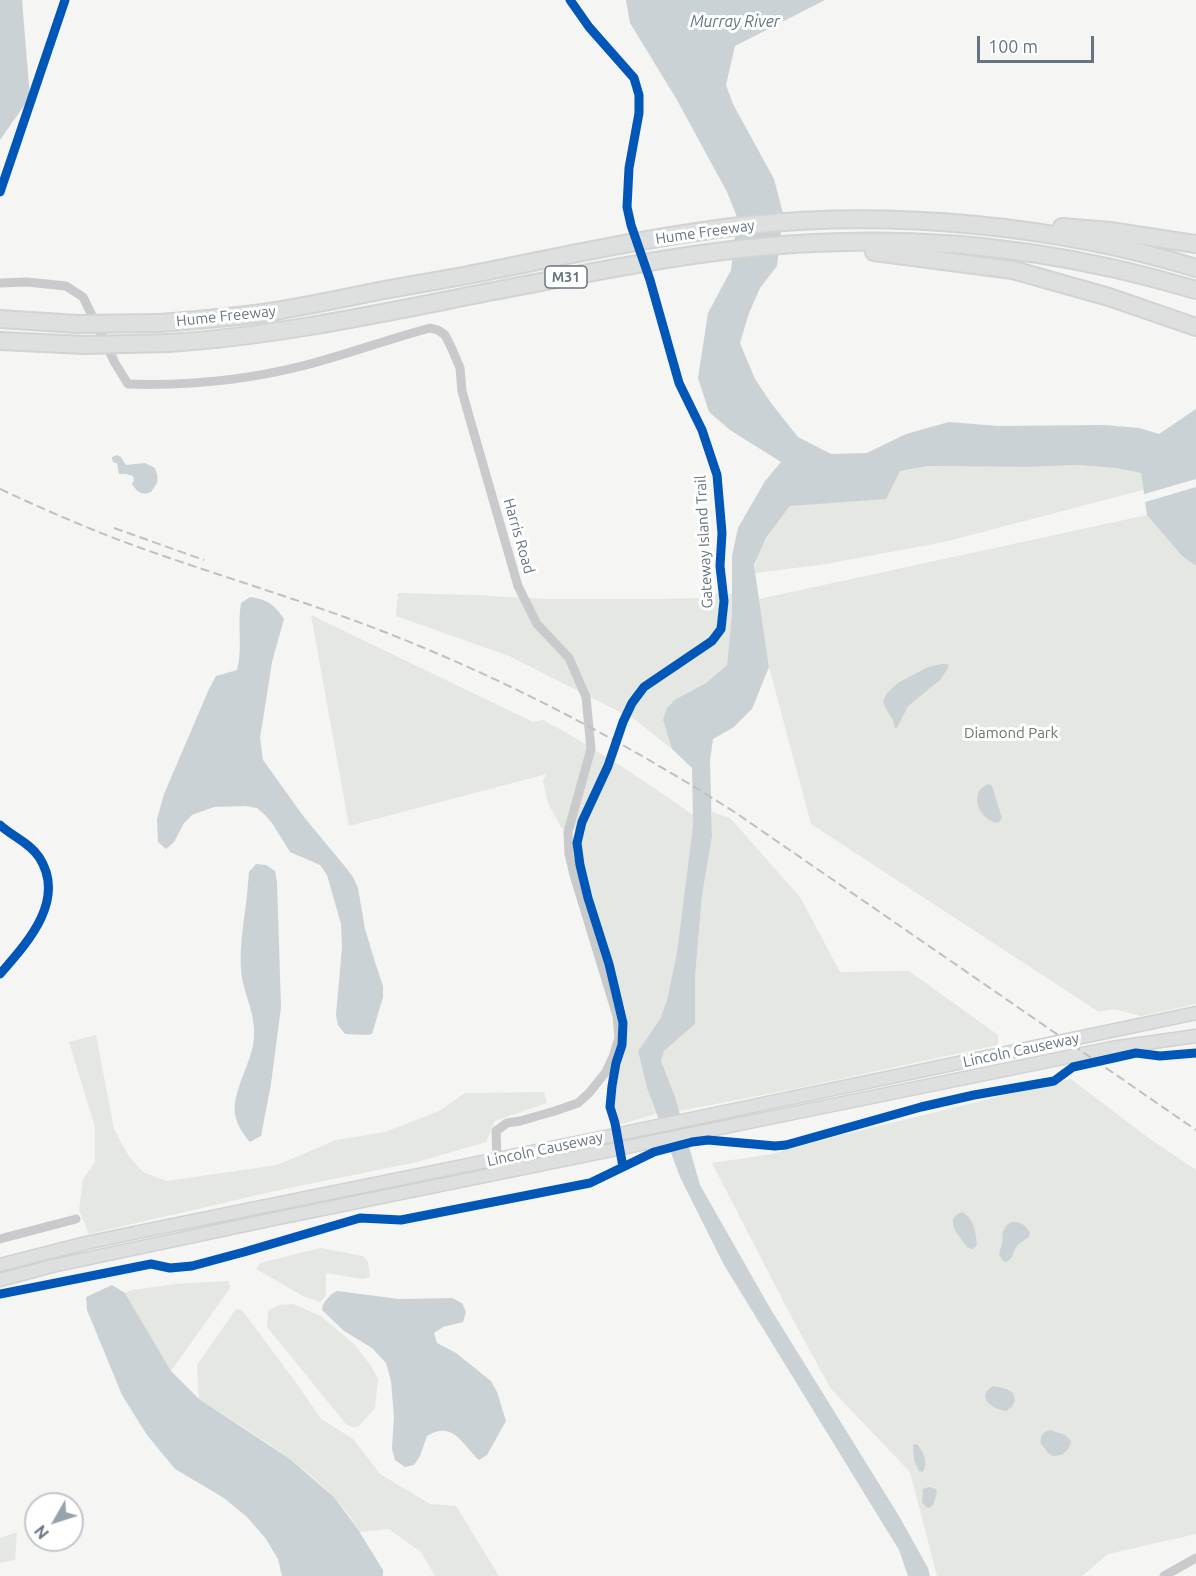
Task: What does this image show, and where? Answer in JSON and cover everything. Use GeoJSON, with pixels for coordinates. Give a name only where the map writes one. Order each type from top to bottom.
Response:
{"type":"FeatureCollection","features":[{"type":"Feature","properties":{"kind":"highway","name":"Hume Freeway"},"geometry":{"type":"LineString","coordinates":[[0,319],[77,324],[160,323],[275,311],[674,235],[749,225],[864,220],[959,224],[1046,235],[1091,242],[1196,268]]}},
{"type":"Feature","properties":{"kind":"highway"},"geometry":{"type":"LineString","coordinates":[[959,224],[1014,223],[1110,231],[1196,244]]}},
{"type":"Feature","properties":{"kind":"highway"},"geometry":{"type":"LineString","coordinates":[[863,246],[952,245],[1005,250],[1124,271],[1196,290]]}},
{"type":"Feature","properties":{"kind":"highway","name":"Hume Freeway"},"geometry":{"type":"LineString","coordinates":[[0,341],[85,345],[169,343],[243,337],[678,258],[750,248],[863,246]]}},
{"type":"Feature","properties":{"kind":"highway"},"geometry":{"type":"LineString","coordinates":[[863,246],[891,253],[1012,270],[1074,286],[1196,327]]}},
{"type":"Feature","properties":{"kind":"main road","name":"Lincoln Causeway"},"geometry":{"type":"LineString","coordinates":[[0,1265],[148,1230],[1196,1013]]}},
{"type":"Feature","properties":{"kind":"main road","name":"Lincoln Causeway"},"geometry":{"type":"LineString","coordinates":[[0,1280],[52,1266],[279,1218],[1112,1048],[1196,1036]]}},
{"type":"Feature","properties":{"kind":"main road"},"geometry":{"type":"LineString","coordinates":[[497,1159],[501,1174]]}},
{"type":"Feature","properties":{"kind":"street","name":"Harris Road"},"geometry":{"type":"LineString","coordinates":[[0,283],[27,282],[66,286],[83,297],[115,363],[128,384],[177,385],[241,379],[306,365],[430,328],[445,335],[460,368],[462,391],[468,416],[518,586],[537,624],[569,658],[586,697],[591,749],[568,832],[569,854],[617,1016],[619,1038],[606,1072],[578,1103],[507,1123],[496,1131],[497,1159]]}},
{"type":"Feature","properties":{"kind":"street"},"geometry":{"type":"LineString","coordinates":[[0,1239],[76,1219]]}},
{"type":"Feature","properties":{"kind":"street"},"geometry":{"type":"LineString","coordinates":[[1164,1576],[1196,1558]]}},
{"type":"Feature","properties":{"kind":"green space"},"geometry":{"type":"Polygon","coordinates":[[[1078,465],[1141,473],[1143,490],[944,542],[826,564],[755,573],[758,554],[762,546],[790,506],[822,503],[900,471],[928,466],[1078,465]]]}},
{"type":"Feature","properties":{"kind":"green space","name":"Diamond Park"},"geometry":{"type":"Polygon","coordinates":[[[1147,515],[1182,556],[1196,566],[1196,1004],[1141,1016],[1114,1009],[1099,1012],[811,824],[769,667],[759,599],[1147,515]]]}},
{"type":"Feature","properties":{"kind":"green space"},"geometry":{"type":"Polygon","coordinates":[[[398,593],[546,599],[702,598],[714,594],[732,594],[727,665],[706,683],[676,699],[663,721],[672,749],[634,719],[509,656],[396,616],[398,593]]]}},
{"type":"Feature","properties":{"kind":"green space"},"geometry":{"type":"Polygon","coordinates":[[[311,615],[533,722],[543,720],[620,765],[693,815],[677,952],[667,1000],[660,1019],[638,1051],[656,1114],[621,1124],[612,1107],[615,1082],[623,1054],[616,1000],[575,857],[576,830],[562,829],[548,803],[543,781],[547,774],[349,826],[311,615]]]}},
{"type":"Feature","properties":{"kind":"green space"},"geometry":{"type":"Polygon","coordinates":[[[712,812],[730,818],[800,897],[840,972],[909,971],[998,1035],[998,1045],[679,1111],[661,1061],[664,1051],[695,1024],[695,978],[702,896],[712,836],[712,812]]]}},
{"type":"Feature","properties":{"kind":"green space"},"geometry":{"type":"Polygon","coordinates":[[[96,1035],[114,1129],[128,1155],[143,1172],[167,1181],[277,1165],[336,1140],[385,1132],[439,1111],[465,1093],[544,1092],[547,1103],[495,1121],[486,1142],[417,1162],[275,1191],[89,1234],[79,1210],[83,1179],[95,1162],[95,1127],[69,1042],[96,1035]]]}},
{"type":"Feature","properties":{"kind":"green space"},"geometry":{"type":"Polygon","coordinates":[[[1071,1079],[1150,1139],[1196,1170],[1196,1534],[1108,1554],[1082,1576],[937,1576],[910,1472],[831,1389],[712,1163],[772,1154],[1071,1079]]]}},
{"type":"Feature","properties":{"kind":"green space"},"geometry":{"type":"Polygon","coordinates":[[[320,1248],[363,1256],[368,1262],[370,1277],[363,1279],[326,1273],[326,1296],[320,1302],[303,1296],[256,1269],[260,1263],[320,1248]]]}},
{"type":"Feature","properties":{"kind":"green space"},"geometry":{"type":"Polygon","coordinates":[[[228,1281],[230,1288],[171,1371],[125,1293],[176,1284],[228,1281]]]}},
{"type":"Feature","properties":{"kind":"green space"},"geometry":{"type":"Polygon","coordinates":[[[293,1304],[321,1316],[354,1344],[378,1379],[375,1408],[358,1427],[346,1424],[267,1327],[268,1311],[279,1305],[293,1304]]]}},
{"type":"Feature","properties":{"kind":"green space"},"geometry":{"type":"Polygon","coordinates":[[[236,1309],[242,1310],[321,1419],[353,1439],[380,1474],[430,1504],[456,1506],[499,1576],[435,1576],[421,1552],[389,1529],[360,1532],[346,1511],[309,1474],[265,1441],[199,1399],[197,1365],[236,1309]]]}},
{"type":"Feature","properties":{"kind":"green space"},"geometry":{"type":"Polygon","coordinates":[[[17,1532],[15,1560],[0,1563],[0,1538],[17,1532]]]}},
{"type":"Feature","properties":{"kind":"water"},"geometry":{"type":"Polygon","coordinates":[[[0,0],[22,0],[30,97],[0,140],[0,0]]]}},
{"type":"Feature","properties":{"kind":"water","name":"Murray River"},"geometry":{"type":"Polygon","coordinates":[[[626,0],[825,0],[735,46],[726,85],[733,104],[774,179],[783,213],[777,266],[760,288],[740,343],[755,379],[798,437],[831,454],[867,453],[906,434],[949,422],[998,426],[1104,425],[1139,428],[1159,434],[1196,409],[1196,566],[1182,556],[1147,515],[1141,473],[1115,468],[1078,465],[928,466],[900,471],[886,499],[790,506],[766,538],[754,565],[769,667],[752,709],[734,727],[713,739],[710,760],[712,836],[702,896],[695,978],[695,1024],[664,1051],[661,1061],[675,1097],[700,1185],[770,1308],[899,1516],[928,1568],[930,1576],[908,1576],[899,1550],[724,1265],[680,1177],[647,1088],[638,1051],[660,1019],[667,1000],[677,952],[693,825],[692,768],[672,749],[663,720],[667,708],[676,699],[706,683],[727,665],[732,613],[732,556],[738,528],[765,481],[781,462],[730,430],[709,412],[698,378],[708,313],[731,270],[737,217],[727,192],[677,100],[630,23],[626,0]]]}},
{"type":"Feature","properties":{"kind":"water"},"geometry":{"type":"Polygon","coordinates":[[[117,455],[126,465],[145,463],[155,468],[156,486],[151,492],[145,494],[140,492],[132,484],[133,476],[119,474],[117,463],[112,460],[112,457],[117,455]]]}},
{"type":"Feature","properties":{"kind":"water"},"geometry":{"type":"Polygon","coordinates":[[[250,597],[270,604],[284,619],[272,662],[260,737],[263,760],[304,817],[353,877],[358,888],[365,929],[383,986],[383,997],[372,1034],[345,1034],[338,1025],[336,1015],[342,947],[341,924],[327,875],[320,865],[290,852],[265,815],[257,808],[245,806],[214,807],[192,815],[184,823],[174,842],[166,849],[158,842],[157,819],[164,794],[209,689],[216,676],[237,670],[240,653],[241,603],[250,597]]]}},
{"type":"Feature","properties":{"kind":"water"},"geometry":{"type":"Polygon","coordinates":[[[948,664],[948,668],[940,680],[908,706],[895,728],[883,702],[887,693],[898,683],[928,667],[948,664]]]}},
{"type":"Feature","properties":{"kind":"water"},"geometry":{"type":"Polygon","coordinates":[[[989,784],[992,786],[1002,818],[998,823],[985,817],[978,805],[978,793],[989,784]]]}},
{"type":"Feature","properties":{"kind":"water"},"geometry":{"type":"Polygon","coordinates":[[[256,864],[266,865],[275,871],[277,882],[281,1007],[271,1084],[261,1136],[250,1142],[237,1122],[235,1105],[254,1038],[253,1020],[242,979],[241,959],[249,872],[256,864]]]}},
{"type":"Feature","properties":{"kind":"water"},"geometry":{"type":"Polygon","coordinates":[[[962,1212],[974,1226],[977,1245],[973,1249],[968,1248],[953,1224],[956,1215],[962,1212]]]}},
{"type":"Feature","properties":{"kind":"water"},"geometry":{"type":"Polygon","coordinates":[[[1011,1222],[1022,1224],[1030,1233],[1006,1262],[999,1254],[1003,1240],[1002,1234],[1011,1222]]]}},
{"type":"Feature","properties":{"kind":"water"},"geometry":{"type":"Polygon","coordinates":[[[112,1285],[125,1293],[171,1371],[199,1399],[290,1459],[334,1497],[357,1528],[383,1570],[383,1576],[282,1576],[278,1559],[266,1539],[247,1517],[224,1498],[175,1469],[147,1435],[122,1395],[87,1310],[86,1297],[112,1285]]]}},
{"type":"Feature","properties":{"kind":"water"},"geometry":{"type":"Polygon","coordinates":[[[337,1291],[399,1299],[452,1298],[462,1303],[466,1312],[463,1322],[443,1327],[434,1333],[437,1343],[456,1353],[491,1381],[497,1392],[506,1421],[487,1455],[479,1460],[457,1436],[444,1431],[427,1436],[414,1465],[405,1467],[395,1460],[392,1449],[394,1416],[391,1381],[386,1363],[372,1348],[344,1331],[322,1310],[325,1301],[337,1291]]]}},
{"type":"Feature","properties":{"kind":"water"},"geometry":{"type":"Polygon","coordinates":[[[993,1386],[1013,1393],[1015,1401],[1012,1407],[1006,1411],[987,1402],[985,1394],[993,1386]]]}},
{"type":"Feature","properties":{"kind":"water"},"geometry":{"type":"Polygon","coordinates":[[[1050,1430],[1065,1435],[1071,1441],[1063,1454],[1052,1455],[1041,1444],[1042,1435],[1050,1430]]]}},
{"type":"Feature","properties":{"kind":"water"},"geometry":{"type":"Polygon","coordinates":[[[917,1444],[924,1458],[923,1472],[919,1471],[914,1460],[913,1445],[917,1444]]]}},
{"type":"Feature","properties":{"kind":"water"},"geometry":{"type":"Polygon","coordinates":[[[929,1487],[936,1489],[937,1493],[933,1505],[929,1508],[922,1502],[923,1489],[929,1487]]]}},
{"type":"Feature","properties":{"kind":"pier"},"geometry":{"type":"Polygon","coordinates":[[[1196,479],[1196,487],[1142,503],[1141,495],[1196,479]]]}},
{"type":"Feature","properties":{"kind":"railway"},"geometry":{"type":"LineString","coordinates":[[0,489],[68,520],[168,558],[382,631],[475,670],[564,713],[651,761],[736,813],[1196,1130]]}},
{"type":"Feature","properties":{"kind":"railway"},"geometry":{"type":"LineString","coordinates":[[114,528],[204,560]]}},
{"type":"Feature","properties":{"kind":"cycle path"},"geometry":{"type":"LineString","coordinates":[[0,192],[65,0]]}},
{"type":"Feature","properties":{"kind":"cycle path","name":"Gateway Island Trail"},"geometry":{"type":"LineString","coordinates":[[570,0],[589,27],[634,78],[639,95],[639,113],[629,168],[627,207],[679,383],[702,430],[717,475],[722,533],[720,566],[724,601],[721,629],[712,641],[644,687],[632,703],[608,766],[582,822],[577,843],[588,898],[609,964],[623,1023],[622,1045],[616,1063],[610,1107],[623,1167]]}},
{"type":"Feature","properties":{"kind":"cycle path"},"geometry":{"type":"LineString","coordinates":[[0,825],[31,848],[39,857],[46,873],[49,889],[46,905],[32,935],[0,974]]}},
{"type":"Feature","properties":{"kind":"cycle path"},"geometry":{"type":"LineString","coordinates":[[0,1294],[151,1264],[170,1268],[192,1266],[360,1218],[401,1220],[590,1183],[654,1152],[692,1142],[708,1140],[786,1145],[921,1107],[1054,1081],[1073,1067],[1136,1053],[1160,1056],[1196,1053]]}}]}
